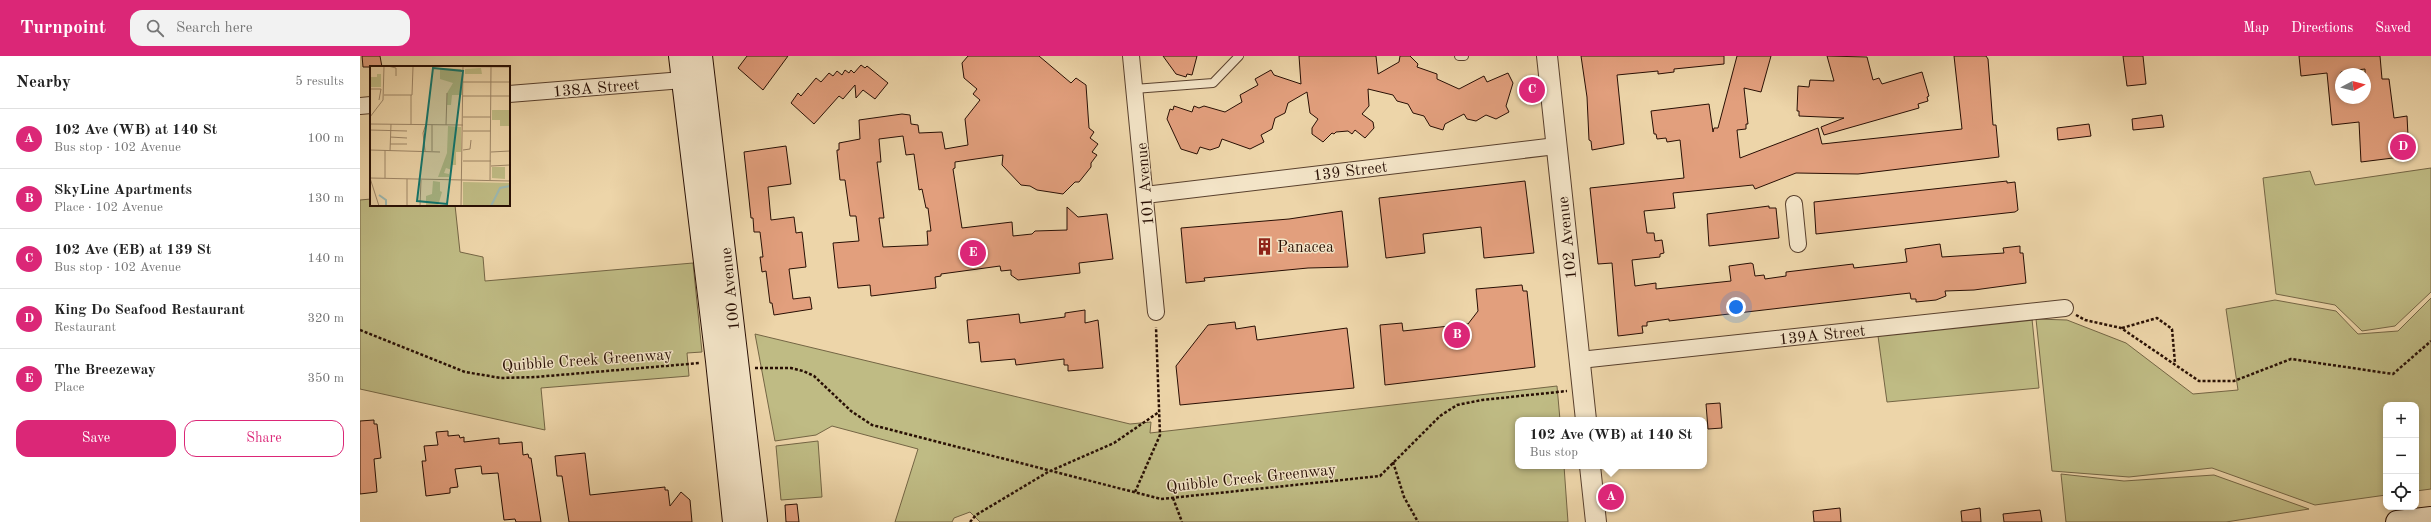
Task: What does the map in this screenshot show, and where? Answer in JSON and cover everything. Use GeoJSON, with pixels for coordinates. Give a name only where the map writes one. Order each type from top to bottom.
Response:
{"type":"FeatureCollection","features":[{"type":"Feature","properties":{"kind":"main road","name":"100 Avenue"},"geometry":{"type":"LineString","coordinates":[[680,56],[734,522]]}},
{"type":"Feature","properties":{"kind":"main road","name":"100 Avenue"},"geometry":{"type":"LineString","coordinates":[[701,56],[756,522]]}},
{"type":"Feature","properties":{"kind":"main road"},"geometry":{"type":"LineString","coordinates":[[2397,522],[2431,518]]}},
{"type":"Feature","properties":{"kind":"street","name":"101 Avenue"},"geometry":{"type":"LineString","coordinates":[[1131,56],[1156,312]]}},
{"type":"Feature","properties":{"kind":"street","name":"102 Avenue"},"geometry":{"type":"LineString","coordinates":[[1547,56],[1586,417]]}},
{"type":"Feature","properties":{"kind":"street","name":"138A Street"},"geometry":{"type":"LineString","coordinates":[[510,94],[683,80]]}},
{"type":"Feature","properties":{"kind":"street"},"geometry":{"type":"LineString","coordinates":[[360,106],[370,105]]}},
{"type":"Feature","properties":{"kind":"street","name":"139 Street"},"geometry":{"type":"LineString","coordinates":[[1145,195],[1556,146]]}},
{"type":"Feature","properties":{"kind":"street"},"geometry":{"type":"LineString","coordinates":[[1794,204],[1798,244]]}},
{"type":"Feature","properties":{"kind":"street","name":"139A Street"},"geometry":{"type":"LineString","coordinates":[[1580,360],[2065,308]]}},
{"type":"Feature","properties":{"kind":"street"},"geometry":{"type":"LineString","coordinates":[[1590,469],[1596,522]]}},
{"type":"Feature","properties":{"kind":"lane"},"geometry":{"type":"LineString","coordinates":[[1134,89],[1213,83],[1239,56]]}},
{"type":"Feature","properties":{"kind":"lane"},"geometry":{"type":"LineString","coordinates":[[1459,56],[1464,56]]}},
{"type":"Feature","properties":{"kind":"path"},"geometry":{"type":"LineString","coordinates":[[2065,308],[2085,320],[2121,328],[2175,363],[2199,381],[2234,381],[2291,358],[2393,374],[2431,341]]}},
{"type":"Feature","properties":{"kind":"path"},"geometry":{"type":"LineString","coordinates":[[1135,492],[1160,435],[1156,312]]}},
{"type":"Feature","properties":{"kind":"path"},"geometry":{"type":"LineString","coordinates":[[2121,328],[2157,318],[2172,329],[2175,363]]}},
{"type":"Feature","properties":{"kind":"path","name":"Quibble Creek Greenway"},"geometry":{"type":"LineString","coordinates":[[360,330],[465,372],[501,378],[536,377],[703,362]]}},
{"type":"Feature","properties":{"kind":"path","name":"Quibble Creek Greenway"},"geometry":{"type":"LineString","coordinates":[[753,368],[791,368],[814,376],[851,412],[872,425],[1048,472],[1162,499],[1380,476],[1440,416],[1457,405],[1482,400],[1582,389]]}},
{"type":"Feature","properties":{"kind":"path"},"geometry":{"type":"LineString","coordinates":[[970,522],[976,515],[1048,472],[1114,442],[1159,412]]}},
{"type":"Feature","properties":{"kind":"path"},"geometry":{"type":"LineString","coordinates":[[1393,462],[1404,497],[1418,522]]}},
{"type":"Feature","properties":{"kind":"path"},"geometry":{"type":"LineString","coordinates":[[1173,498],[1182,522]]}},
{"type":"Feature","properties":{"kind":"shaded area"},"geometry":{"type":"Polygon","coordinates":[[[2431,168],[2431,292],[2395,326],[2362,331],[2335,305],[2276,294],[2263,178],[2310,171],[2315,185],[2431,168]]]}},
{"type":"Feature","properties":{"kind":"shaded area"},"geometry":{"type":"Polygon","coordinates":[[[370,199],[370,206],[455,206],[460,252],[483,257],[485,281],[693,263],[702,352],[687,353],[689,376],[541,388],[545,430],[360,389],[360,200],[370,199]]]}},
{"type":"Feature","properties":{"kind":"shaded area"},"geometry":{"type":"Polygon","coordinates":[[[2431,298],[2431,489],[2419,491],[2419,402],[2383,402],[2383,495],[2315,505],[2212,468],[2129,477],[2052,471],[2036,319],[2067,320],[2126,343],[2193,394],[2238,390],[2226,309],[2275,300],[2336,311],[2358,334],[2398,331],[2431,298]]]}},
{"type":"Feature","properties":{"kind":"shaded area"},"geometry":{"type":"Polygon","coordinates":[[[2032,319],[2039,388],[1887,402],[1878,336],[2032,319]]]}},
{"type":"Feature","properties":{"kind":"shaded area"},"geometry":{"type":"Polygon","coordinates":[[[755,334],[1130,424],[1151,422],[1150,433],[1557,386],[1560,417],[1515,417],[1515,469],[1564,469],[1568,522],[980,522],[970,512],[954,518],[952,522],[895,522],[918,449],[832,426],[816,435],[775,441],[755,334]]]}},
{"type":"Feature","properties":{"kind":"shaded area"},"geometry":{"type":"Polygon","coordinates":[[[818,441],[822,497],[781,500],[776,446],[818,441]]]}},
{"type":"Feature","properties":{"kind":"shaded area"},"geometry":{"type":"Polygon","coordinates":[[[2061,474],[2124,481],[2214,475],[2309,509],[2226,522],[2066,522],[2061,474]]]}},
{"type":"Feature","properties":{"kind":"building"},"geometry":{"type":"Polygon","coordinates":[[[362,56],[380,56],[382,66],[363,67],[362,56]]]}},
{"type":"Feature","properties":{"kind":"building"},"geometry":{"type":"Polygon","coordinates":[[[747,56],[788,56],[763,90],[738,68],[747,56]]]}},
{"type":"Feature","properties":{"kind":"building"},"geometry":{"type":"Polygon","coordinates":[[[968,56],[1039,56],[1071,83],[1076,78],[1086,85],[1089,128],[1094,132],[1090,138],[1098,144],[1092,152],[1097,155],[1091,163],[1091,167],[1079,182],[1075,182],[1063,194],[1037,190],[1030,186],[1021,185],[1002,165],[1003,155],[955,162],[955,168],[953,169],[962,228],[1012,222],[1013,236],[1032,234],[1035,231],[1067,230],[1067,207],[1078,217],[1107,214],[1113,259],[1079,263],[1080,273],[1018,280],[1011,275],[1011,270],[1001,271],[1000,266],[941,274],[941,276],[935,277],[936,288],[871,296],[870,285],[838,288],[833,243],[859,241],[856,216],[850,216],[845,180],[840,180],[837,152],[837,150],[839,150],[839,143],[860,139],[859,120],[902,114],[910,115],[911,124],[918,125],[919,133],[942,132],[945,149],[968,145],[965,119],[980,100],[973,94],[977,89],[964,78],[962,63],[968,56]],[[903,136],[879,139],[881,162],[877,162],[884,218],[879,218],[883,247],[928,245],[927,231],[931,231],[928,208],[926,208],[922,189],[919,190],[914,154],[906,155],[903,136]]]}},
{"type":"Feature","properties":{"kind":"building"},"geometry":{"type":"Polygon","coordinates":[[[1163,56],[1197,56],[1192,75],[1187,74],[1186,77],[1176,74],[1163,56]]]}},
{"type":"Feature","properties":{"kind":"building"},"geometry":{"type":"Polygon","coordinates":[[[1299,56],[1376,56],[1378,74],[1399,62],[1400,56],[1410,56],[1418,64],[1417,67],[1437,74],[1437,79],[1459,89],[1484,76],[1487,82],[1508,73],[1513,83],[1506,106],[1509,112],[1496,119],[1486,115],[1476,121],[1467,119],[1464,114],[1445,124],[1443,130],[1430,126],[1424,116],[1413,113],[1408,104],[1397,101],[1393,95],[1368,89],[1369,106],[1362,114],[1373,122],[1374,128],[1365,138],[1355,130],[1352,134],[1348,131],[1336,132],[1334,134],[1332,133],[1323,142],[1312,134],[1312,128],[1318,119],[1310,113],[1307,92],[1288,103],[1285,113],[1275,118],[1272,129],[1261,135],[1264,142],[1250,149],[1222,139],[1219,147],[1210,150],[1200,147],[1197,154],[1181,149],[1167,119],[1170,109],[1173,110],[1174,106],[1192,112],[1194,106],[1199,108],[1204,106],[1225,112],[1242,102],[1240,95],[1258,85],[1255,79],[1271,70],[1274,75],[1301,84],[1299,56]]]}},
{"type":"Feature","properties":{"kind":"building"},"geometry":{"type":"Polygon","coordinates":[[[1581,56],[1724,56],[1724,64],[1674,69],[1674,72],[1658,74],[1658,71],[1617,75],[1624,144],[1592,150],[1591,141],[1589,140],[1587,97],[1581,56]]]}},
{"type":"Feature","properties":{"kind":"building"},"geometry":{"type":"Polygon","coordinates":[[[1737,56],[1771,56],[1761,92],[1744,88],[1748,124],[1746,124],[1746,129],[1737,130],[1740,158],[1818,128],[1822,144],[1962,129],[1954,56],[1986,56],[1988,59],[1993,125],[1996,125],[1999,157],[1858,174],[1796,173],[1755,189],[1753,185],[1673,193],[1675,208],[1644,211],[1647,233],[1654,233],[1655,241],[1662,240],[1664,253],[1660,254],[1660,257],[1632,260],[1635,286],[1656,283],[1656,289],[1731,281],[1729,266],[1751,263],[1753,264],[1755,276],[1764,275],[1765,279],[1786,276],[1786,272],[1853,264],[1854,268],[1907,262],[1905,249],[1940,244],[1942,257],[2004,253],[2003,248],[2020,246],[2020,253],[2023,253],[2026,283],[1974,290],[1945,291],[1946,296],[1936,300],[1916,302],[1916,299],[1911,299],[1910,293],[1669,321],[1669,319],[1647,322],[1647,326],[1642,326],[1643,333],[1618,336],[1612,263],[1598,264],[1590,188],[1684,178],[1680,140],[1667,142],[1666,138],[1657,139],[1656,134],[1654,134],[1651,111],[1709,104],[1713,132],[1714,128],[1718,128],[1737,56]]]}},
{"type":"Feature","properties":{"kind":"building"},"geometry":{"type":"Polygon","coordinates":[[[1827,56],[1867,57],[1873,80],[1879,78],[1882,84],[1922,72],[1929,96],[1927,97],[1928,101],[1918,104],[1919,108],[1824,135],[1821,127],[1844,118],[1799,116],[1799,111],[1797,111],[1798,86],[1809,87],[1810,80],[1834,81],[1827,56]]]}},
{"type":"Feature","properties":{"kind":"building"},"geometry":{"type":"Polygon","coordinates":[[[2123,56],[2143,56],[2146,84],[2127,86],[2123,56]]]}},
{"type":"Feature","properties":{"kind":"building"},"geometry":{"type":"Polygon","coordinates":[[[2299,56],[2380,56],[2382,79],[2389,79],[2394,118],[2407,116],[2409,156],[2361,162],[2359,122],[2332,125],[2327,73],[2301,76],[2299,56]]]}},
{"type":"Feature","properties":{"kind":"building"},"geometry":{"type":"Polygon","coordinates":[[[861,65],[865,68],[867,66],[888,83],[875,99],[863,90],[856,98],[855,85],[843,99],[839,96],[814,124],[791,103],[798,93],[801,96],[816,78],[821,82],[829,73],[833,76],[837,71],[842,75],[845,70],[849,73],[851,70],[854,73],[861,65]]]}},
{"type":"Feature","properties":{"kind":"building"},"geometry":{"type":"Polygon","coordinates":[[[2162,115],[2164,127],[2133,130],[2132,119],[2162,115]]]}},
{"type":"Feature","properties":{"kind":"building"},"geometry":{"type":"Polygon","coordinates":[[[2089,124],[2091,136],[2058,140],[2057,128],[2089,124]]]}},
{"type":"Feature","properties":{"kind":"building"},"geometry":{"type":"Polygon","coordinates":[[[786,146],[791,184],[768,187],[771,220],[794,217],[796,233],[802,232],[806,267],[789,269],[793,299],[810,297],[812,309],[774,315],[772,303],[770,303],[766,271],[762,272],[760,257],[763,257],[760,232],[754,232],[753,218],[751,218],[744,152],[786,146]]]}},
{"type":"Feature","properties":{"kind":"building"},"geometry":{"type":"Polygon","coordinates":[[[1525,181],[1534,253],[1484,258],[1481,227],[1423,234],[1425,253],[1386,258],[1379,198],[1525,181]]]}},
{"type":"Feature","properties":{"kind":"building"},"geometry":{"type":"Polygon","coordinates":[[[2007,181],[2007,183],[2015,182],[2018,210],[2015,212],[1816,234],[1814,202],[2007,181]]]}},
{"type":"Feature","properties":{"kind":"building"},"geometry":{"type":"Polygon","coordinates":[[[1769,206],[1769,208],[1776,208],[1779,238],[1709,246],[1707,214],[1769,206]]]}},
{"type":"Feature","properties":{"kind":"building","name":"Panacea"},"geometry":{"type":"Polygon","coordinates":[[[1342,211],[1348,267],[1308,268],[1204,278],[1205,281],[1186,283],[1181,228],[1289,219],[1342,211]]]}},
{"type":"Feature","properties":{"kind":"building"},"geometry":{"type":"Polygon","coordinates":[[[1522,285],[1523,291],[1527,291],[1535,367],[1385,385],[1380,325],[1402,323],[1403,331],[1468,324],[1478,311],[1476,289],[1522,285]]]}},
{"type":"Feature","properties":{"kind":"building"},"geometry":{"type":"Polygon","coordinates":[[[1085,310],[1085,323],[1098,320],[1103,368],[1068,371],[1068,365],[1064,365],[1064,359],[1016,365],[1015,359],[981,362],[979,342],[969,343],[967,320],[1019,314],[1020,323],[1065,317],[1065,313],[1085,310]]]}},
{"type":"Feature","properties":{"kind":"building"},"geometry":{"type":"Polygon","coordinates":[[[1235,322],[1236,329],[1255,326],[1257,340],[1347,328],[1354,388],[1180,405],[1176,366],[1208,325],[1235,322]]]}},
{"type":"Feature","properties":{"kind":"building"},"geometry":{"type":"Polygon","coordinates":[[[1720,403],[1722,428],[1708,429],[1706,404],[1720,403]]]}},
{"type":"Feature","properties":{"kind":"building"},"geometry":{"type":"Polygon","coordinates":[[[374,420],[374,424],[377,424],[381,458],[374,459],[377,492],[360,494],[360,421],[374,420]]]}},
{"type":"Feature","properties":{"kind":"building"},"geometry":{"type":"Polygon","coordinates":[[[448,431],[448,436],[459,435],[460,438],[464,437],[464,442],[499,438],[499,444],[522,442],[523,455],[528,454],[529,458],[531,458],[541,522],[516,522],[515,519],[504,520],[498,473],[482,474],[481,466],[455,469],[458,487],[450,488],[450,493],[426,496],[422,461],[426,461],[424,446],[438,445],[436,432],[448,431]]]}},
{"type":"Feature","properties":{"kind":"building"},"geometry":{"type":"Polygon","coordinates":[[[585,453],[590,495],[665,487],[665,490],[668,490],[670,506],[681,492],[690,500],[692,522],[569,522],[562,476],[557,476],[555,456],[585,453]]]}},
{"type":"Feature","properties":{"kind":"building"},"geometry":{"type":"Polygon","coordinates":[[[797,504],[799,522],[786,522],[785,505],[797,504]]]}},
{"type":"Feature","properties":{"kind":"building"},"geometry":{"type":"Polygon","coordinates":[[[1840,508],[1841,522],[1814,522],[1813,511],[1840,508]]]}},
{"type":"Feature","properties":{"kind":"building"},"geometry":{"type":"Polygon","coordinates":[[[1980,508],[1981,522],[1962,522],[1961,511],[1980,508]]]}},
{"type":"Feature","properties":{"kind":"building"},"geometry":{"type":"Polygon","coordinates":[[[2040,510],[2042,522],[2004,522],[2003,514],[2040,510]]]}},
{"type":"Feature","properties":{"kind":"place","name":"102 Ave (EB) at 139 St"},"geometry":{"type":"Point","coordinates":[1532,90]}},
{"type":"Feature","properties":{"kind":"place","name":"King Do Seafood Restaurant"},"geometry":{"type":"Point","coordinates":[2403,147]}},
{"type":"Feature","properties":{"kind":"place","name":"Panacea"},"geometry":{"type":"Point","coordinates":[1264,246]}},
{"type":"Feature","properties":{"kind":"place","name":"The Breezeway"},"geometry":{"type":"Point","coordinates":[973,253]}},
{"type":"Feature","properties":{"kind":"place","name":"SkyLine Apartments"},"geometry":{"type":"Point","coordinates":[1457,335]}},
{"type":"Feature","properties":{"kind":"place","name":"102 Ave (WB) at 140 St"},"geometry":{"type":"Point","coordinates":[1611,497]}}]}
